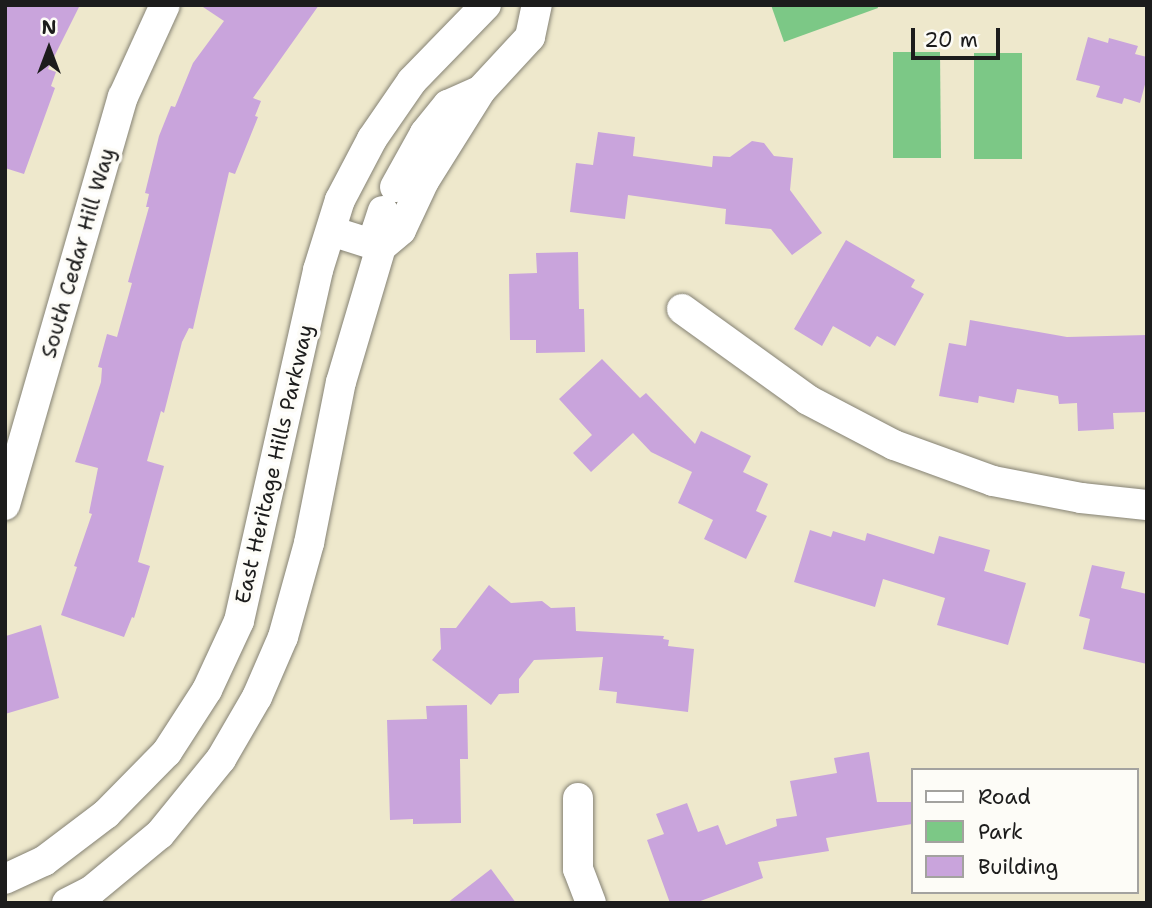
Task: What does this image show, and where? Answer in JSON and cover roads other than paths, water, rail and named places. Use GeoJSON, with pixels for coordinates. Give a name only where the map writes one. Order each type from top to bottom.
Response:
{"type":"FeatureCollection","features":[{"type":"Feature","properties":{"kind":"street","name":"South Cedar Hill Way"},"geometry":{"type":"LineString","coordinates":[[5,505],[124,97],[165,5]]}},
{"type":"Feature","properties":{"kind":"street","name":"East Heritage Hills Parkway"},"geometry":{"type":"LineString","coordinates":[[5,879],[44,861],[106,814],[167,752],[207,690],[239,621],[318,270],[340,200],[372,139],[412,80],[486,5]]}},
{"type":"Feature","properties":{"kind":"street"},"geometry":{"type":"LineString","coordinates":[[381,247],[401,230],[424,181],[481,90],[530,37],[537,5]]}},
{"type":"Feature","properties":{"kind":"street"},"geometry":{"type":"LineString","coordinates":[[412,80],[447,105]]}},
{"type":"Feature","properties":{"kind":"street"},"geometry":{"type":"LineString","coordinates":[[67,903],[91,891],[160,834],[221,759],[257,697],[283,637],[309,543],[341,383],[381,247],[377,229],[389,199],[425,133],[447,105],[481,90]]}},
{"type":"Feature","properties":{"kind":"street"},"geometry":{"type":"LineString","coordinates":[[372,139],[410,160]]}},
{"type":"Feature","properties":{"kind":"street"},"geometry":{"type":"LineString","coordinates":[[331,231],[381,247]]}},
{"type":"Feature","properties":{"kind":"street"},"geometry":{"type":"LineString","coordinates":[[682,309],[808,400],[894,445],[993,481],[1081,498],[1147,505]]}},
{"type":"Feature","properties":{"kind":"street"},"geometry":{"type":"LineString","coordinates":[[578,798],[578,869],[591,903]]}}]}
